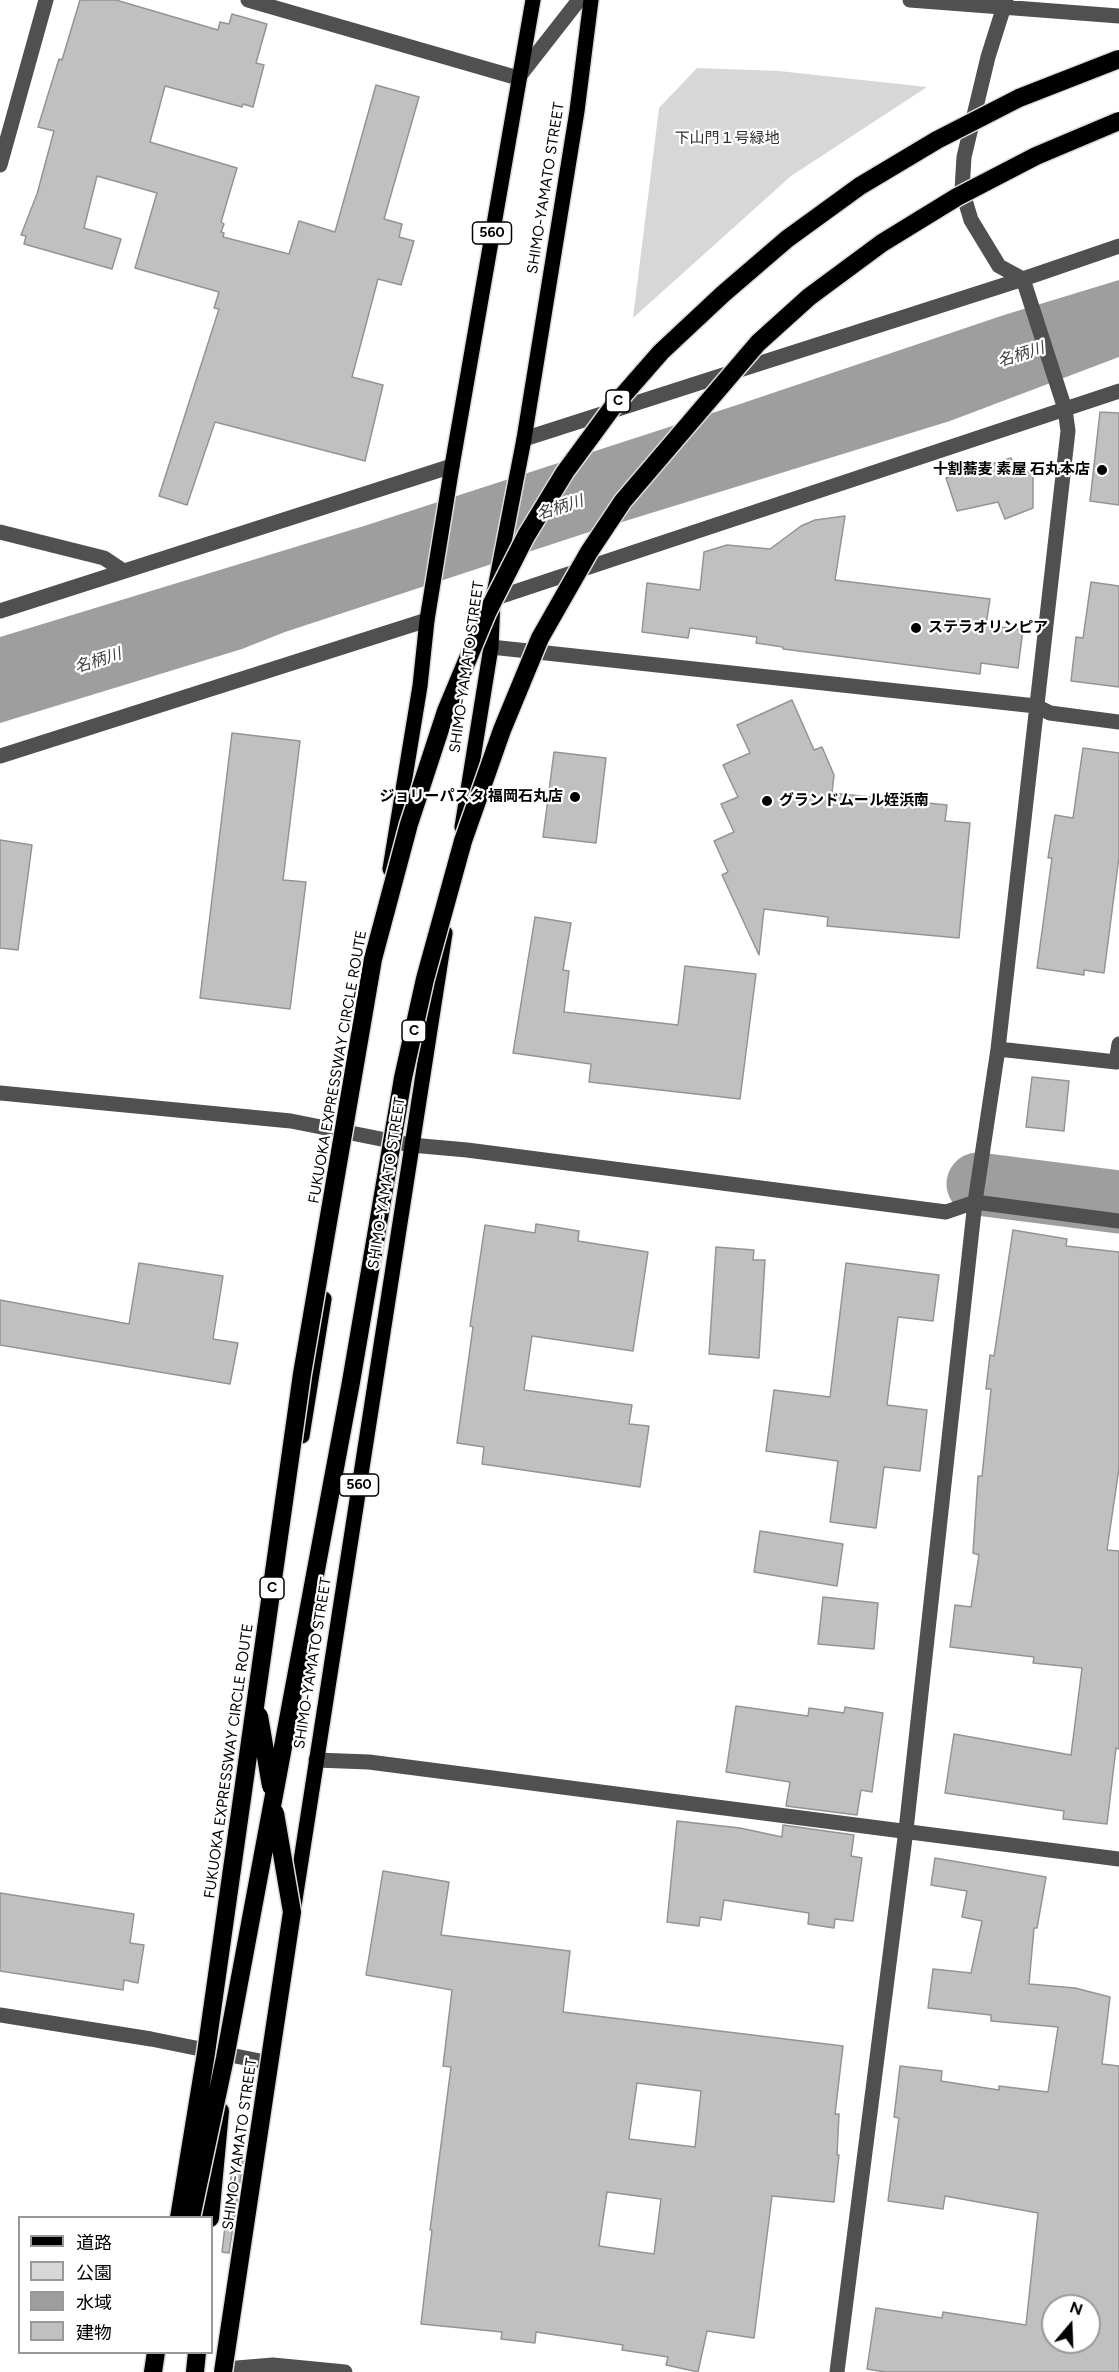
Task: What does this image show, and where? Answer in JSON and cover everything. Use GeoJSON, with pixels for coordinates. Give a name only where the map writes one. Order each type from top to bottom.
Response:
{"type":"FeatureCollection","features":[{"type":"Feature","properties":{"kind":"highway","name":"FUKUOKA EXPRESSWAY CIRCLE ROUTE"},"geometry":{"type":"LineString","coordinates":[[177,2216],[206,2053],[302,1374],[373,959],[409,824],[446,711],[487,614],[526,536],[565,472],[612,408],[654,360],[723,294],[787,239],[860,186],[937,140],[1019,98],[1119,59]]}},
{"type":"Feature","properties":{"kind":"highway","name":"C"},"geometry":{"type":"LineString","coordinates":[[191,2216],[225,2058],[349,1393],[405,1067],[425,979],[463,841],[502,730],[540,638],[589,552],[623,501],[664,450],[766,336],[809,297],[882,243],[957,197],[1036,156],[1119,121]]}},
{"type":"Feature","properties":{"kind":"highway"},"geometry":{"type":"LineString","coordinates":[[224,2371],[292,1912],[256,1698]]}},
{"type":"Feature","properties":{"kind":"highway"},"geometry":{"type":"LineString","coordinates":[[210,2216],[225,2058]]}},
{"type":"Feature","properties":{"kind":"highway"},"geometry":{"type":"LineString","coordinates":[[152,2372],[155,2354]]}},
{"type":"Feature","properties":{"kind":"highway"},"geometry":{"type":"LineString","coordinates":[[161,2372],[164,2354]]}},
{"type":"Feature","properties":{"kind":"highway"},"geometry":{"type":"LineString","coordinates":[[195,2372],[197,2354]]}},
{"type":"Feature","properties":{"kind":"main road","name":"560"},"geometry":{"type":"LineString","coordinates":[[177,2216],[350,1132],[358,1059],[420,686],[427,620],[533,0]]}},
{"type":"Feature","properties":{"kind":"main road","name":"SHIMO-YAMATO STREET"},"geometry":{"type":"LineString","coordinates":[[224,2371],[411,1145],[491,647],[493,599],[524,440],[578,111],[591,0]]}},
{"type":"Feature","properties":{"kind":"street"},"geometry":{"type":"LineString","coordinates":[[0,165],[46,0]]}},
{"type":"Feature","properties":{"kind":"street"},"geometry":{"type":"LineString","coordinates":[[248,0],[518,78],[579,0]]}},
{"type":"Feature","properties":{"kind":"street"},"geometry":{"type":"LineString","coordinates":[[910,0],[1005,4],[1119,16]]}},
{"type":"Feature","properties":{"kind":"street"},"geometry":{"type":"LineString","coordinates":[[837,2372],[906,1830],[975,1203],[998,1049],[1068,431],[1065,409],[1023,279],[999,266],[972,220],[962,190],[963,157],[988,57],[1005,4]]}},
{"type":"Feature","properties":{"kind":"street"},"geometry":{"type":"LineString","coordinates":[[524,440],[1119,246]]}},
{"type":"Feature","properties":{"kind":"street"},"geometry":{"type":"LineString","coordinates":[[493,599],[1119,391]]}},
{"type":"Feature","properties":{"kind":"street"},"geometry":{"type":"LineString","coordinates":[[0,611],[452,466]]}},
{"type":"Feature","properties":{"kind":"street"},"geometry":{"type":"LineString","coordinates":[[0,532],[104,558],[122,570]]}},
{"type":"Feature","properties":{"kind":"street"},"geometry":{"type":"LineString","coordinates":[[0,756],[427,620]]}},
{"type":"Feature","properties":{"kind":"street"},"geometry":{"type":"LineString","coordinates":[[491,647],[1036,706],[1050,713],[1119,722]]}},
{"type":"Feature","properties":{"kind":"street"},"geometry":{"type":"LineString","coordinates":[[998,1049],[1116,1062],[1119,1044]]}},
{"type":"Feature","properties":{"kind":"street"},"geometry":{"type":"LineString","coordinates":[[0,1094],[291,1121],[411,1145],[467,1150],[946,1212],[975,1203],[1119,1221]]}},
{"type":"Feature","properties":{"kind":"street"},"geometry":{"type":"LineString","coordinates":[[316,1760],[369,1762],[1119,1859]]}},
{"type":"Feature","properties":{"kind":"street"},"geometry":{"type":"LineString","coordinates":[[0,2015],[205,2049],[270,2063]]}},
{"type":"Feature","properties":{"kind":"street"},"geometry":{"type":"LineString","coordinates":[[224,2371],[273,2365],[345,2372]]}},
{"type":"Feature","properties":{"kind":"green space","name":"下山門１号緑地"},"geometry":{"type":"Polygon","coordinates":[[[697,68],[779,71],[927,87],[791,176],[633,318],[659,108],[697,68]]]}},
{"type":"Feature","properties":{"kind":"water","name":"名柄川"},"geometry":{"type":"Polygon","coordinates":[[[1119,280],[1119,357],[950,421],[583,534],[285,632],[242,649],[0,723],[0,637],[364,526],[740,404],[1004,315],[1119,280]]]}},
{"type":"Feature","properties":{"kind":"building"},"geometry":{"type":"Polygon","coordinates":[[[80,0],[116,0],[218,30],[220,22],[229,24],[232,14],[267,24],[256,63],[264,65],[253,107],[243,104],[242,107],[165,86],[150,142],[237,168],[221,222],[224,224],[221,232],[224,233],[223,237],[289,254],[299,221],[335,232],[376,85],[419,97],[384,219],[402,224],[399,237],[414,241],[401,285],[378,279],[352,377],[383,385],[365,461],[215,422],[187,505],[159,496],[219,309],[214,308],[219,292],[135,268],[157,193],[97,176],[84,228],[121,239],[112,269],[24,244],[26,236],[21,235],[37,194],[54,131],[38,127],[80,0]]]}},
{"type":"Feature","properties":{"kind":"building","name":"十割蕎麦 素屋 石丸本店"},"geometry":{"type":"Polygon","coordinates":[[[1100,412],[1119,413],[1119,505],[1090,501],[1100,412]]]}},
{"type":"Feature","properties":{"kind":"building"},"geometry":{"type":"Polygon","coordinates":[[[1011,458],[1020,476],[1033,470],[1033,508],[1005,519],[998,502],[957,511],[946,478],[1011,458]]]}},
{"type":"Feature","properties":{"kind":"building"},"geometry":{"type":"Polygon","coordinates":[[[845,516],[835,580],[990,599],[986,625],[1023,630],[1018,668],[981,663],[980,674],[783,649],[783,647],[756,643],[757,637],[690,628],[688,638],[642,632],[647,583],[700,590],[704,552],[727,545],[770,549],[801,526],[815,520],[845,516]]]}},
{"type":"Feature","properties":{"kind":"building"},"geometry":{"type":"Polygon","coordinates":[[[1091,582],[1119,586],[1119,687],[1071,681],[1076,637],[1083,638],[1091,582]]]}},
{"type":"Feature","properties":{"kind":"building"},"geometry":{"type":"Polygon","coordinates":[[[792,700],[814,750],[822,747],[834,775],[832,793],[947,805],[945,821],[970,823],[959,938],[827,926],[828,917],[764,909],[759,955],[722,875],[728,872],[714,841],[734,832],[721,804],[738,797],[723,765],[750,753],[737,725],[792,700]]]}},
{"type":"Feature","properties":{"kind":"building"},"geometry":{"type":"Polygon","coordinates":[[[232,733],[300,741],[283,880],[306,882],[290,1009],[200,998],[232,733]]]}},
{"type":"Feature","properties":{"kind":"building"},"geometry":{"type":"Polygon","coordinates":[[[1083,748],[1119,753],[1119,857],[1104,973],[1084,970],[1084,975],[1037,968],[1052,858],[1048,858],[1055,815],[1073,818],[1083,748]]]}},
{"type":"Feature","properties":{"kind":"building","name":"ジョリーパスタ 福岡石丸店"},"geometry":{"type":"Polygon","coordinates":[[[554,752],[606,758],[596,843],[543,837],[554,752]]]}},
{"type":"Feature","properties":{"kind":"building"},"geometry":{"type":"Polygon","coordinates":[[[0,840],[32,845],[18,950],[0,948],[0,840]]]}},
{"type":"Feature","properties":{"kind":"building"},"geometry":{"type":"Polygon","coordinates":[[[535,917],[571,923],[563,970],[569,971],[564,1012],[678,1025],[685,966],[756,974],[740,1099],[589,1082],[591,1064],[513,1053],[535,917]]]}},
{"type":"Feature","properties":{"kind":"building"},"geometry":{"type":"Polygon","coordinates":[[[1032,1077],[1069,1081],[1064,1131],[1026,1127],[1032,1077]]]}},
{"type":"Feature","properties":{"kind":"building"},"geometry":{"type":"Polygon","coordinates":[[[536,1224],[579,1231],[578,1241],[648,1252],[633,1351],[532,1336],[524,1390],[632,1405],[629,1424],[649,1426],[640,1487],[482,1464],[484,1447],[457,1443],[473,1327],[470,1326],[485,1225],[535,1233],[536,1224]]]}},
{"type":"Feature","properties":{"kind":"building"},"geometry":{"type":"Polygon","coordinates":[[[1013,1230],[1067,1239],[1066,1246],[1119,1252],[1119,1468],[1107,1550],[1119,1551],[1119,1749],[1116,1748],[1107,1824],[1063,1819],[1064,1811],[945,1793],[954,1734],[1071,1755],[1082,1668],[1033,1663],[1034,1657],[950,1647],[955,1605],[971,1607],[979,1555],[973,1553],[978,1476],[982,1476],[991,1389],[986,1389],[990,1355],[994,1356],[1013,1230]]]}},
{"type":"Feature","properties":{"kind":"building"},"geometry":{"type":"Polygon","coordinates":[[[716,1247],[754,1250],[753,1260],[765,1260],[759,1358],[709,1354],[716,1247]]]}},
{"type":"Feature","properties":{"kind":"building"},"geometry":{"type":"Polygon","coordinates":[[[139,1263],[223,1276],[213,1339],[238,1343],[230,1384],[0,1345],[0,1300],[129,1324],[139,1263]]]}},
{"type":"Feature","properties":{"kind":"building"},"geometry":{"type":"Polygon","coordinates":[[[846,1263],[939,1275],[933,1321],[898,1317],[887,1405],[927,1410],[920,1471],[884,1467],[876,1528],[830,1522],[838,1461],[766,1451],[774,1390],[830,1397],[846,1263]]]}},
{"type":"Feature","properties":{"kind":"building"},"geometry":{"type":"Polygon","coordinates":[[[760,1531],[843,1544],[837,1586],[754,1572],[760,1531]]]}},
{"type":"Feature","properties":{"kind":"building"},"geometry":{"type":"Polygon","coordinates":[[[823,1597],[878,1603],[874,1649],[818,1644],[823,1597]]]}},
{"type":"Feature","properties":{"kind":"building"},"geometry":{"type":"Polygon","coordinates":[[[736,1706],[808,1716],[809,1708],[844,1713],[845,1707],[883,1713],[872,1792],[861,1790],[857,1815],[786,1806],[790,1782],[726,1772],[736,1706]]]}},
{"type":"Feature","properties":{"kind":"building"},"geometry":{"type":"Polygon","coordinates":[[[677,1821],[740,1828],[782,1837],[783,1825],[854,1835],[851,1856],[862,1858],[853,1921],[835,1919],[834,1928],[808,1924],[809,1913],[724,1900],[721,1920],[700,1917],[699,1926],[667,1922],[677,1821]]]}},
{"type":"Feature","properties":{"kind":"building"},"geometry":{"type":"Polygon","coordinates":[[[935,1858],[1046,1877],[1037,1928],[1034,1928],[1029,1984],[1075,1988],[1110,1997],[1102,2064],[1119,2066],[1119,2372],[885,2372],[867,2369],[876,2308],[942,2318],[943,2312],[1026,2325],[1038,2213],[945,2196],[943,2209],[888,2201],[899,2118],[894,2117],[900,2066],[942,2071],[941,2081],[999,2090],[999,2086],[1048,2092],[1058,2027],[991,2021],[991,2015],[928,2008],[933,1969],[971,1973],[982,1921],[962,1917],[967,1891],[931,1885],[935,1858]]]}},
{"type":"Feature","properties":{"kind":"building"},"geometry":{"type":"Polygon","coordinates":[[[383,1871],[449,1882],[441,1935],[570,1951],[563,2012],[843,2046],[835,2114],[839,2114],[837,2155],[839,2155],[834,2202],[772,2196],[754,2338],[707,2331],[698,2372],[666,2365],[668,2357],[622,2350],[623,2345],[536,2332],[535,2343],[501,2339],[502,2332],[421,2324],[432,2230],[430,2230],[451,2067],[443,2066],[452,1990],[366,1975],[383,1871]],[[637,2083],[629,2139],[695,2147],[701,2091],[637,2083]],[[607,2192],[599,2246],[654,2254],[661,2199],[607,2192]]]}},
{"type":"Feature","properties":{"kind":"building"},"geometry":{"type":"Polygon","coordinates":[[[0,1893],[134,1914],[130,1943],[144,1945],[138,1983],[124,1980],[123,1990],[0,1971],[0,1893]]]}},
{"type":"Feature","properties":{"kind":"building"},"geometry":{"type":"Polygon","coordinates":[[[233,2159],[243,2161],[229,2253],[222,2252],[233,2159]]]}},
{"type":"Feature","properties":{"kind":"waterway"},"geometry":{"type":"LineString","coordinates":[[978,1184],[1119,1202]]}},
{"type":"Feature","properties":{"kind":"place","name":"十割蕎麦 素屋 石丸本店"},"geometry":{"type":"Point","coordinates":[1102,470]}},
{"type":"Feature","properties":{"kind":"place","name":"ステラオリンピア"},"geometry":{"type":"Point","coordinates":[916,628]}},
{"type":"Feature","properties":{"kind":"place","name":"ジョリーパスタ 福岡石丸店"},"geometry":{"type":"Point","coordinates":[575,797]}},
{"type":"Feature","properties":{"kind":"place","name":"グランドムール姪浜南"},"geometry":{"type":"Point","coordinates":[767,801]}}]}
